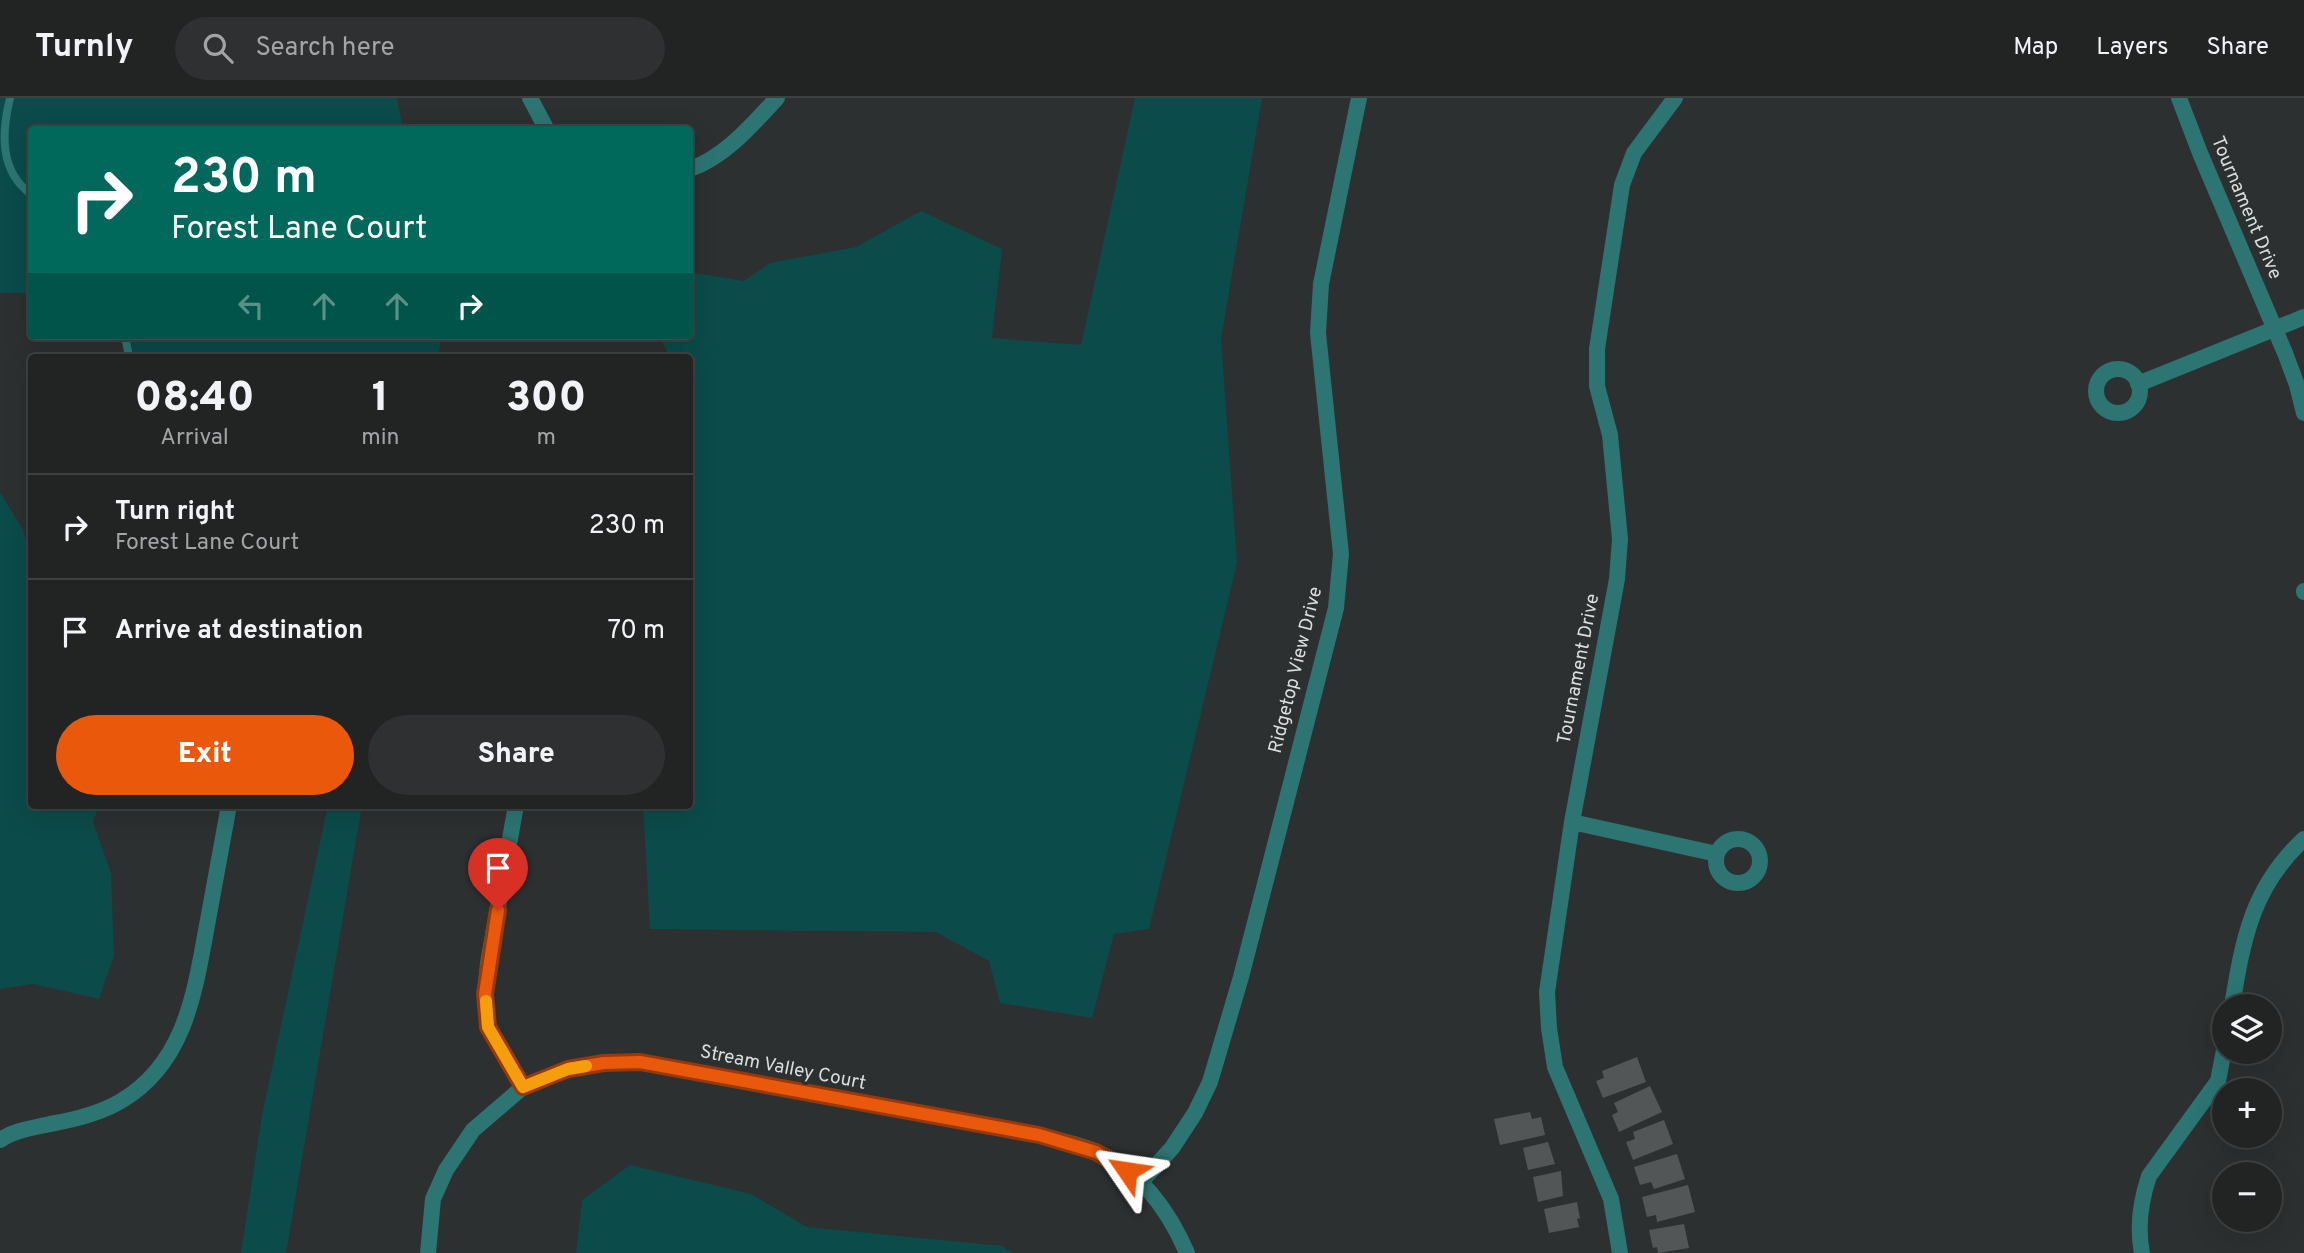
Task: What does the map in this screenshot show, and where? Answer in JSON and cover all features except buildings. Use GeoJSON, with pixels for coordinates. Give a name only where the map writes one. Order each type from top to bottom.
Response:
{"type":"FeatureCollection","features":[{"type":"Feature","properties":{"kind":"street"},"geometry":{"type":"LineString","coordinates":[[530,98],[545,126]]}},
{"type":"Feature","properties":{"kind":"street"},"geometry":{"type":"LineString","coordinates":[[693,168],[705,164],[733,142],[777,98]]}},
{"type":"Feature","properties":{"kind":"street","name":"Ridgetop View Drive"},"geometry":{"type":"LineString","coordinates":[[1141,1182],[1172,1149],[1195,1113],[1210,1082],[1241,977],[1336,608],[1341,554],[1318,333],[1321,284],[1359,98]]}},
{"type":"Feature","properties":{"kind":"street","name":"Tournament Drive"},"geometry":{"type":"LineString","coordinates":[[1620,1253],[1611,1199],[1555,1067],[1549,1028],[1549,975],[1572,822],[1617,579],[1620,539],[1610,435],[1597,387],[1597,349],[1622,185],[1634,153],[1675,98]]}},
{"type":"Feature","properties":{"kind":"street","name":"Tournament Drive"},"geometry":{"type":"LineString","coordinates":[[2179,98],[2275,327],[2297,384],[2304,413]]}},
{"type":"Feature","properties":{"kind":"street"},"geometry":{"type":"LineString","coordinates":[[2138,384],[2304,317]]}},
{"type":"Feature","properties":{"kind":"street"},"geometry":{"type":"LineString","coordinates":[[0,1139],[11,1133],[69,1121],[120,1102],[144,1084],[163,1062],[180,1037],[193,1002],[228,809]]}},
{"type":"Feature","properties":{"kind":"street"},"geometry":{"type":"LineString","coordinates":[[515,809],[485,994],[488,1027],[523,1087]]}},
{"type":"Feature","properties":{"kind":"street"},"geometry":{"type":"LineString","coordinates":[[1572,822],[1717,854]]}},
{"type":"Feature","properties":{"kind":"street"},"geometry":{"type":"LineString","coordinates":[[2235,994],[2253,910],[2283,858],[2304,839]]}},
{"type":"Feature","properties":{"kind":"street","name":"Stream Valley Court"},"geometry":{"type":"LineString","coordinates":[[428,1253],[433,1199],[446,1170],[474,1130],[523,1087],[568,1069],[604,1063],[640,1062],[1039,1135],[1096,1152],[1112,1160],[1141,1182],[1175,1224],[1187,1253]]}},
{"type":"Feature","properties":{"kind":"street"},"geometry":{"type":"LineString","coordinates":[[2142,1253],[2139,1237],[2144,1190],[2149,1176],[2218,1081],[2221,1064]]}},
{"type":"Feature","properties":{"kind":"lane"},"geometry":{"type":"LineString","coordinates":[[10,98],[2,141],[8,173],[28,191]]}},
{"type":"Feature","properties":{"kind":"shaded area"},"geometry":{"type":"Polygon","coordinates":[[[0,98],[397,98],[402,126],[28,126],[28,293],[0,293],[0,98]]]}},
{"type":"Feature","properties":{"kind":"shaded area"},"geometry":{"type":"Polygon","coordinates":[[[1135,98],[1262,98],[1221,339],[1237,563],[1149,929],[1114,934],[1092,1018],[1000,1003],[989,961],[936,932],[650,929],[643,809],[693,809],[693,354],[668,354],[661,340],[693,340],[693,272],[744,281],[770,263],[856,247],[921,211],[1002,249],[992,338],[1081,345],[1135,98]]]}},
{"type":"Feature","properties":{"kind":"shaded area"},"geometry":{"type":"Polygon","coordinates":[[[115,340],[441,340],[439,354],[126,354],[125,346],[115,340]]]}},
{"type":"Feature","properties":{"kind":"shaded area"},"geometry":{"type":"Polygon","coordinates":[[[0,492],[23,530],[28,547],[28,809],[98,809],[93,822],[111,873],[114,956],[99,999],[33,984],[0,989],[0,492]]]}},
{"type":"Feature","properties":{"kind":"shaded area"},"geometry":{"type":"Polygon","coordinates":[[[327,809],[361,809],[286,1253],[241,1253],[262,1115],[327,809]]]}},
{"type":"Feature","properties":{"kind":"shaded area"},"geometry":{"type":"Polygon","coordinates":[[[630,1165],[751,1194],[807,1227],[1002,1246],[1013,1253],[576,1253],[582,1200],[630,1165]]]}},
{"type":"Feature","properties":{"kind":"slow traffic"},"geometry":{"type":"LineString","coordinates":[[486,1001],[488,1027],[523,1087],[568,1069],[586,1066]]}},
{"type":"Feature","properties":{"kind":"route"},"geometry":{"type":"LineString","coordinates":[[498,910],[485,994],[488,1027],[523,1087],[568,1069],[604,1063],[640,1062],[1039,1135],[1096,1152],[1127,1171]]}}]}
